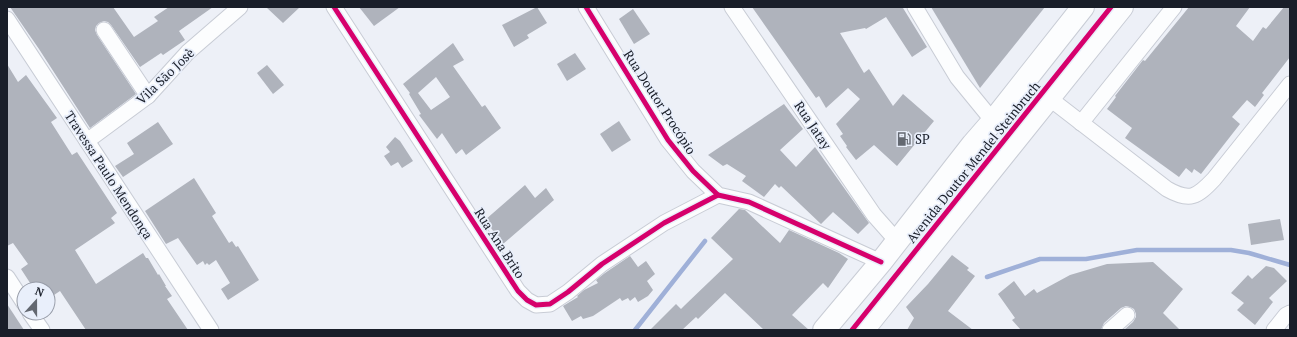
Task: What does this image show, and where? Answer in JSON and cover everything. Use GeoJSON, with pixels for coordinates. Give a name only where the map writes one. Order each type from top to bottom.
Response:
{"type":"FeatureCollection","features":[{"type":"Feature","properties":{"kind":"highway","name":"Avenida Doutor Mendel Steinbruch"},"geometry":{"type":"LineString","coordinates":[[824,330],[881,262],[1083,7]]}},
{"type":"Feature","properties":{"kind":"highway","name":"Avenida Doutor Mendel Steinbruch"},"geometry":{"type":"LineString","coordinates":[[863,330],[1122,7]]}},
{"type":"Feature","properties":{"kind":"street","name":"Vila São Josè"},"geometry":{"type":"LineString","coordinates":[[87,141],[148,96],[188,52],[240,7]]}},
{"type":"Feature","properties":{"kind":"street","name":"Rua Ana Brito"},"geometry":{"type":"LineString","coordinates":[[334,7],[518,291],[527,300],[536,305],[550,304],[568,292],[602,264],[664,223],[718,195]]}},
{"type":"Feature","properties":{"kind":"street","name":"Rua Doutor Procópio"},"geometry":{"type":"LineString","coordinates":[[586,7],[668,140],[693,171],[718,195]]}},
{"type":"Feature","properties":{"kind":"street","name":"Rua Jatay"},"geometry":{"type":"LineString","coordinates":[[732,7],[874,215],[897,240]]}},
{"type":"Feature","properties":{"kind":"street"},"geometry":{"type":"LineString","coordinates":[[915,7],[957,77],[993,121]]}},
{"type":"Feature","properties":{"kind":"street"},"geometry":{"type":"LineString","coordinates":[[1080,123],[1174,7]]}},
{"type":"Feature","properties":{"kind":"street","name":"Travessa Paulo Mendonça"},"geometry":{"type":"LineString","coordinates":[[7,19],[211,330]]}},
{"type":"Feature","properties":{"kind":"street"},"geometry":{"type":"LineString","coordinates":[[104,30],[148,96]]}},
{"type":"Feature","properties":{"kind":"street"},"geometry":{"type":"LineString","coordinates":[[1049,98],[1167,189],[1179,196],[1191,196],[1202,191],[1214,179],[1290,84]]}},
{"type":"Feature","properties":{"kind":"street"},"geometry":{"type":"LineString","coordinates":[[718,195],[749,202],[881,262]]}},
{"type":"Feature","properties":{"kind":"street"},"geometry":{"type":"LineString","coordinates":[[7,277],[16,291]]}},
{"type":"Feature","properties":{"kind":"street"},"geometry":{"type":"LineString","coordinates":[[1274,330],[1290,313]]}},
{"type":"Feature","properties":{"kind":"street"},"geometry":{"type":"LineString","coordinates":[[1110,330],[1127,314]]}},
{"type":"Feature","properties":{"kind":"street"},"geometry":{"type":"LineString","coordinates":[[36,321],[42,330]]}},
{"type":"Feature","properties":{"kind":"building"},"geometry":{"type":"Polygon","coordinates":[[[10,7],[113,7],[134,37],[158,21],[154,17],[169,7],[213,7],[179,31],[185,40],[163,55],[161,53],[140,67],[111,25],[104,21],[99,23],[95,30],[97,35],[136,94],[90,128],[10,7]]]}},
{"type":"Feature","properties":{"kind":"building"},"geometry":{"type":"Polygon","coordinates":[[[266,7],[300,7],[283,23],[266,7]]]}},
{"type":"Feature","properties":{"kind":"building"},"geometry":{"type":"Polygon","coordinates":[[[359,7],[400,7],[374,26],[359,7]]]}},
{"type":"Feature","properties":{"kind":"building"},"geometry":{"type":"Polygon","coordinates":[[[537,7],[547,23],[527,35],[529,38],[514,47],[502,25],[537,7]]]}},
{"type":"Feature","properties":{"kind":"building"},"geometry":{"type":"Polygon","coordinates":[[[752,7],[905,7],[903,8],[927,47],[912,57],[886,17],[866,29],[840,33],[864,73],[869,69],[893,106],[903,94],[934,121],[897,166],[874,145],[856,160],[846,147],[847,146],[840,136],[843,134],[836,124],[860,99],[848,88],[826,108],[819,96],[816,98],[752,7]]]}},
{"type":"Feature","properties":{"kind":"building"},"geometry":{"type":"Polygon","coordinates":[[[931,7],[1045,7],[980,88],[931,7]]]}},
{"type":"Feature","properties":{"kind":"building"},"geometry":{"type":"Polygon","coordinates":[[[1189,7],[1250,7],[1236,26],[1253,41],[1263,27],[1266,29],[1284,7],[1290,7],[1290,57],[1262,93],[1264,95],[1255,107],[1247,100],[1232,117],[1240,124],[1201,174],[1194,169],[1192,173],[1186,168],[1179,177],[1125,138],[1132,128],[1107,109],[1116,97],[1115,96],[1143,60],[1145,61],[1189,7]]]}},
{"type":"Feature","properties":{"kind":"building"},"geometry":{"type":"Polygon","coordinates":[[[633,9],[650,34],[634,44],[619,19],[633,9]]]}},
{"type":"Feature","properties":{"kind":"building"},"geometry":{"type":"Polygon","coordinates":[[[453,43],[464,60],[453,66],[482,107],[485,105],[501,128],[466,155],[462,149],[456,154],[442,133],[437,139],[419,115],[421,114],[409,94],[410,93],[403,84],[453,43]],[[436,77],[418,93],[431,110],[450,97],[436,77]]]}},
{"type":"Feature","properties":{"kind":"building"},"geometry":{"type":"Polygon","coordinates":[[[575,53],[586,69],[567,81],[557,64],[575,53]]]}},
{"type":"Feature","properties":{"kind":"building"},"geometry":{"type":"Polygon","coordinates":[[[7,64],[18,82],[26,75],[57,118],[51,122],[72,155],[77,152],[117,213],[111,218],[115,223],[75,250],[96,284],[143,253],[146,258],[148,258],[158,275],[159,274],[172,296],[167,299],[188,330],[86,330],[60,291],[56,294],[56,281],[29,281],[21,269],[28,264],[13,243],[7,246],[7,64]]]}},
{"type":"Feature","properties":{"kind":"building"},"geometry":{"type":"Polygon","coordinates":[[[267,65],[284,85],[273,94],[257,73],[267,65]]]}},
{"type":"Feature","properties":{"kind":"building"},"geometry":{"type":"Polygon","coordinates":[[[784,104],[803,129],[780,150],[796,167],[815,147],[869,223],[858,234],[833,212],[821,224],[781,186],[779,188],[775,184],[764,197],[742,181],[746,176],[727,164],[723,166],[708,155],[784,104]]]}},
{"type":"Feature","properties":{"kind":"building"},"geometry":{"type":"Polygon","coordinates":[[[619,121],[631,140],[612,152],[600,134],[619,121]]]}},
{"type":"Feature","properties":{"kind":"building"},"geometry":{"type":"Polygon","coordinates":[[[158,122],[173,144],[123,177],[115,166],[134,154],[127,143],[158,122]]]}},
{"type":"Feature","properties":{"kind":"building"},"geometry":{"type":"Polygon","coordinates":[[[395,137],[400,141],[413,161],[402,168],[398,162],[391,166],[384,156],[390,152],[386,147],[395,137]]]}},
{"type":"Feature","properties":{"kind":"building"},"geometry":{"type":"Polygon","coordinates":[[[194,178],[216,213],[212,216],[229,243],[232,241],[236,247],[238,246],[259,280],[228,300],[221,289],[230,283],[216,260],[209,265],[207,263],[205,265],[203,261],[197,265],[178,238],[166,244],[145,211],[194,178]]]}},
{"type":"Feature","properties":{"kind":"building"},"geometry":{"type":"Polygon","coordinates":[[[525,185],[535,198],[546,188],[554,200],[503,244],[485,220],[525,185]]]}},
{"type":"Feature","properties":{"kind":"building"},"geometry":{"type":"Polygon","coordinates":[[[739,209],[745,210],[780,243],[789,230],[839,253],[848,259],[828,288],[823,283],[792,315],[809,330],[764,330],[725,293],[698,319],[696,317],[682,330],[650,330],[676,304],[681,309],[733,259],[711,238],[739,209]]]}},
{"type":"Feature","properties":{"kind":"building"},"geometry":{"type":"Polygon","coordinates":[[[1280,219],[1284,240],[1251,245],[1248,224],[1280,219]]]}},
{"type":"Feature","properties":{"kind":"building"},"geometry":{"type":"Polygon","coordinates":[[[952,255],[969,268],[967,270],[975,276],[948,311],[973,330],[907,330],[914,318],[906,307],[928,284],[952,255]]]}},
{"type":"Feature","properties":{"kind":"building"},"geometry":{"type":"Polygon","coordinates":[[[630,256],[638,267],[646,261],[655,274],[647,281],[653,290],[648,296],[638,302],[635,297],[630,301],[628,298],[622,301],[620,298],[593,316],[583,319],[581,316],[572,321],[563,306],[578,297],[577,296],[584,290],[598,283],[596,280],[630,256]]]}},
{"type":"Feature","properties":{"kind":"building"},"geometry":{"type":"Polygon","coordinates":[[[1153,262],[1183,289],[1163,313],[1180,330],[1124,330],[1136,317],[1134,309],[1126,306],[1121,308],[1104,323],[1101,330],[1021,330],[1012,320],[1015,318],[998,294],[1014,281],[1025,296],[1034,289],[1037,293],[1070,275],[1107,264],[1153,262]]]}},
{"type":"Feature","properties":{"kind":"building"},"geometry":{"type":"Polygon","coordinates":[[[1266,266],[1274,268],[1287,281],[1269,298],[1273,302],[1255,325],[1237,310],[1244,303],[1231,293],[1248,275],[1252,279],[1266,266]]]}},
{"type":"Feature","properties":{"kind":"building"},"geometry":{"type":"Polygon","coordinates":[[[7,304],[16,318],[16,321],[18,321],[24,330],[7,330],[7,304]]]}},
{"type":"Feature","properties":{"kind":"waterway"},"geometry":{"type":"LineString","coordinates":[[635,330],[705,241]]}},
{"type":"Feature","properties":{"kind":"waterway"},"geometry":{"type":"LineString","coordinates":[[987,277],[1040,259],[1086,259],[1137,250],[1231,250],[1249,253],[1290,265]]}},
{"type":"Feature","properties":{"kind":"cycle path"},"geometry":{"type":"LineString","coordinates":[[334,7],[518,291],[527,300],[536,305],[550,304],[568,292],[602,264],[664,223],[718,195]]}},
{"type":"Feature","properties":{"kind":"cycle path"},"geometry":{"type":"LineString","coordinates":[[586,7],[668,140],[693,171],[718,195],[749,202],[881,262]]}},
{"type":"Feature","properties":{"kind":"cycle path"},"geometry":{"type":"LineString","coordinates":[[852,330],[1111,7]]}},
{"type":"Feature","properties":{"kind":"place","name":"SP"},"geometry":{"type":"Point","coordinates":[904,139]}}]}
